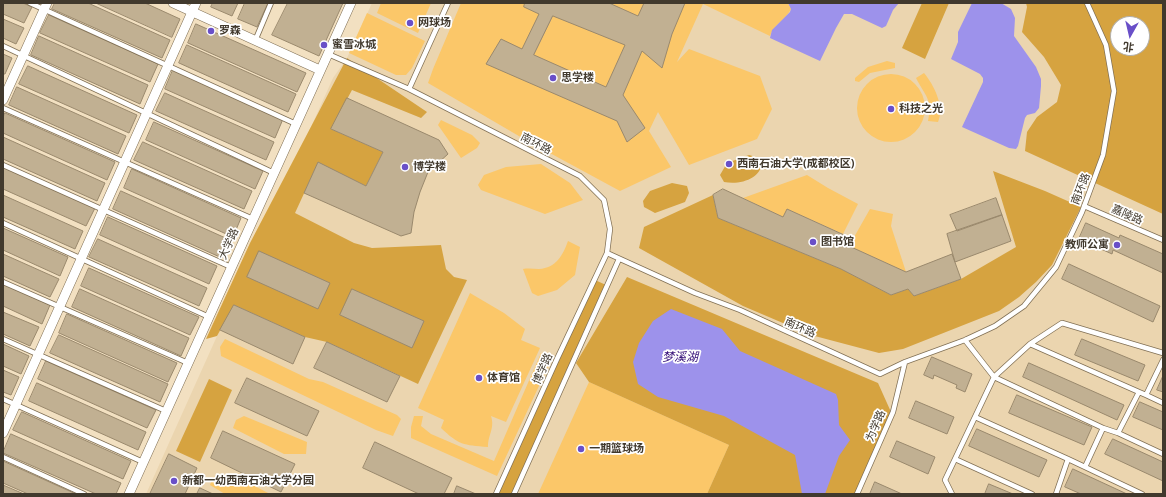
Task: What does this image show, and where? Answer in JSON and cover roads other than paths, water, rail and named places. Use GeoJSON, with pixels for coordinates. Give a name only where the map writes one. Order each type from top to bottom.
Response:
{"type":"FeatureCollection","features":[{"type":"Feature","properties":{"kind":"street"},"geometry":{"type":"LineString","coordinates":[[173,3],[194,7],[255,41],[320,70]]}},
{"type":"Feature","properties":{"kind":"street","name":"大学路"},"geometry":{"type":"LineString","coordinates":[[129,494],[351,3]]}},
{"type":"Feature","properties":{"kind":"street"},"geometry":{"type":"LineString","coordinates":[[3,100],[46,6]]}},
{"type":"Feature","properties":{"kind":"street"},"geometry":{"type":"LineString","coordinates":[[3,432],[194,7]]}},
{"type":"Feature","properties":{"kind":"lane"},"geometry":{"type":"LineString","coordinates":[[30,3],[46,6],[168,66],[296,124]]}},
{"type":"Feature","properties":{"kind":"lane"},"geometry":{"type":"LineString","coordinates":[[255,41],[271,3]]}},
{"type":"Feature","properties":{"kind":"lane"},"geometry":{"type":"LineString","coordinates":[[409,89],[448,3]]}},
{"type":"Feature","properties":{"kind":"lane","name":"南环路"},"geometry":{"type":"LineString","coordinates":[[328,54],[409,89],[580,176],[604,200],[610,229],[607,253],[695,293],[740,310],[880,374],[905,362],[966,340],[995,326],[1024,306],[1056,267],[1084,206],[1103,155],[1114,91],[1106,45],[1086,3]]}},
{"type":"Feature","properties":{"kind":"lane"},"geometry":{"type":"LineString","coordinates":[[3,46],[274,173]]}},
{"type":"Feature","properties":{"kind":"lane"},"geometry":{"type":"LineString","coordinates":[[3,108],[253,219]]}},
{"type":"Feature","properties":{"kind":"lane"},"geometry":{"type":"LineString","coordinates":[[3,165],[231,267]]}},
{"type":"Feature","properties":{"kind":"lane","name":"嘉陵路"},"geometry":{"type":"LineString","coordinates":[[1084,206],[1163,240]]}},
{"type":"Feature","properties":{"kind":"lane"},"geometry":{"type":"LineString","coordinates":[[3,223],[209,317]]}},
{"type":"Feature","properties":{"kind":"lane","name":"博学路"},"geometry":{"type":"LineString","coordinates":[[496,494],[607,253]]}},
{"type":"Feature","properties":{"kind":"lane"},"geometry":{"type":"LineString","coordinates":[[514,494],[619,259]]}},
{"type":"Feature","properties":{"kind":"lane"},"geometry":{"type":"LineString","coordinates":[[3,282],[188,363]]}},
{"type":"Feature","properties":{"kind":"lane"},"geometry":{"type":"LineString","coordinates":[[952,494],[945,480],[994,378],[1030,344],[1062,323],[1163,353]]}},
{"type":"Feature","properties":{"kind":"lane"},"geometry":{"type":"LineString","coordinates":[[3,339],[166,411]]}},
{"type":"Feature","properties":{"kind":"lane"},"geometry":{"type":"LineString","coordinates":[[966,340],[994,378],[1163,454]]}},
{"type":"Feature","properties":{"kind":"lane"},"geometry":{"type":"LineString","coordinates":[[1030,344],[1163,403]]}},
{"type":"Feature","properties":{"kind":"lane"},"geometry":{"type":"LineString","coordinates":[[1146,395],[1163,360]]}},
{"type":"Feature","properties":{"kind":"lane","name":"为学路"},"geometry":{"type":"LineString","coordinates":[[857,494],[892,412],[905,362]]}},
{"type":"Feature","properties":{"kind":"lane"},"geometry":{"type":"LineString","coordinates":[[1118,433],[1139,392]]}},
{"type":"Feature","properties":{"kind":"lane"},"geometry":{"type":"LineString","coordinates":[[3,399],[143,462]]}},
{"type":"Feature","properties":{"kind":"lane"},"geometry":{"type":"LineString","coordinates":[[975,417],[1142,494]]}},
{"type":"Feature","properties":{"kind":"lane"},"geometry":{"type":"LineString","coordinates":[[1085,467],[1103,428]]}},
{"type":"Feature","properties":{"kind":"lane"},"geometry":{"type":"LineString","coordinates":[[3,457],[84,494]]}},
{"type":"Feature","properties":{"kind":"lane"},"geometry":{"type":"LineString","coordinates":[[955,459],[1032,494]]}},
{"type":"Feature","properties":{"kind":"lane"},"geometry":{"type":"LineString","coordinates":[[1056,494],[1068,459]]}},
{"type":"Feature","properties":{"kind":"water"},"geometry":{"type":"Polygon","coordinates":[[[788,3],[899,3],[893,10],[886,26],[882,28],[852,14],[844,14],[820,61],[770,38],[772,30],[790,12],[791,9],[788,3]]]}},
{"type":"Feature","properties":{"kind":"water"},"geometry":{"type":"Polygon","coordinates":[[[972,3],[1001,3],[1011,9],[1015,18],[1014,36],[1036,67],[1041,79],[1039,108],[1035,113],[1027,115],[1025,118],[1016,149],[1009,148],[962,127],[983,82],[983,78],[980,74],[951,59],[958,42],[958,32],[972,3]]]}},
{"type":"Feature","properties":{"kind":"water","name":"梦溪湖"},"geometry":{"type":"Polygon","coordinates":[[[671,309],[722,329],[740,351],[836,394],[838,400],[839,425],[850,440],[839,456],[825,494],[802,494],[795,455],[724,416],[658,397],[638,384],[633,362],[639,343],[653,321],[671,309]]]}},
{"type":"Feature","properties":{"kind":"place","name":"网球场"},"geometry":{"type":"Point","coordinates":[410,23]}},
{"type":"Feature","properties":{"kind":"place","name":"罗森"},"geometry":{"type":"Point","coordinates":[211,31]}},
{"type":"Feature","properties":{"kind":"place","name":"蜜雪冰城"},"geometry":{"type":"Point","coordinates":[324,45]}},
{"type":"Feature","properties":{"kind":"place","name":"思学楼"},"geometry":{"type":"Point","coordinates":[553,78]}},
{"type":"Feature","properties":{"kind":"place","name":"科技之光"},"geometry":{"type":"Point","coordinates":[891,109]}},
{"type":"Feature","properties":{"kind":"place","name":"西南石油大学(成都校区)"},"geometry":{"type":"Point","coordinates":[729,164]}},
{"type":"Feature","properties":{"kind":"place","name":"博学楼"},"geometry":{"type":"Point","coordinates":[405,167]}},
{"type":"Feature","properties":{"kind":"place","name":"图书馆"},"geometry":{"type":"Point","coordinates":[813,242]}},
{"type":"Feature","properties":{"kind":"place","name":"教师公寓"},"geometry":{"type":"Point","coordinates":[1117,245]}},
{"type":"Feature","properties":{"kind":"place","name":"体育馆"},"geometry":{"type":"Point","coordinates":[479,378]}},
{"type":"Feature","properties":{"kind":"place","name":"一期篮球场"},"geometry":{"type":"Point","coordinates":[581,449]}},
{"type":"Feature","properties":{"kind":"place","name":"新都一幼西南石油大学分园"},"geometry":{"type":"Point","coordinates":[174,481]}}]}
